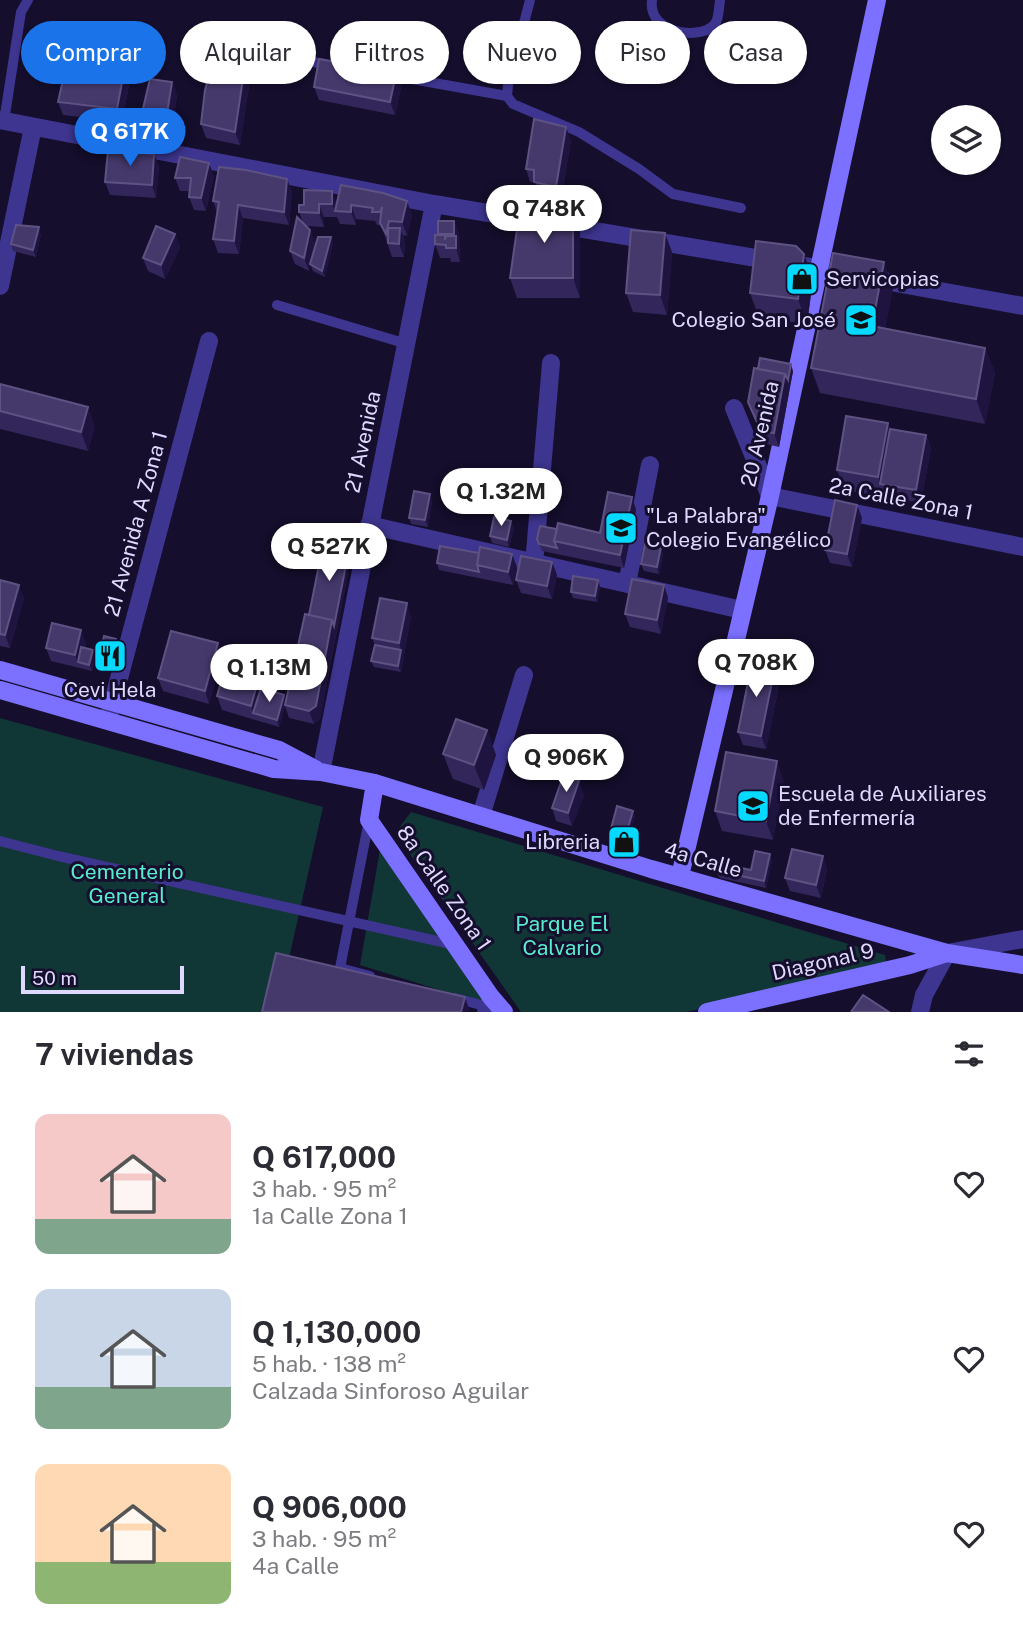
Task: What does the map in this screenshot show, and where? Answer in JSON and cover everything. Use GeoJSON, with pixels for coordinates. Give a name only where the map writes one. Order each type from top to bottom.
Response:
{"type":"FeatureCollection","features":[{"type":"Feature","properties":{"kind":"main road","name":"20 Avenida"},"geometry":{"type":"LineString","coordinates":[[680,876],[770,496],[877,0]]}},
{"type":"Feature","properties":{"kind":"main road"},"geometry":{"type":"LineString","coordinates":[[0,670],[279,750],[321,772]]}},
{"type":"Feature","properties":{"kind":"main road"},"geometry":{"type":"LineString","coordinates":[[0,690],[274,769],[321,772]]}},
{"type":"Feature","properties":{"kind":"main road","name":"4a Calle"},"geometry":{"type":"LineString","coordinates":[[321,772],[374,783],[680,876],[947,953],[1023,965]]}},
{"type":"Feature","properties":{"kind":"main road","name":"8a Calle Zona 1"},"geometry":{"type":"LineString","coordinates":[[374,783],[369,820],[456,945],[492,1007]]}},
{"type":"Feature","properties":{"kind":"main road","name":"Diagonal 9"},"geometry":{"type":"LineString","coordinates":[[707,1012],[910,965],[947,953]]}},
{"type":"Feature","properties":{"kind":"street"},"geometry":{"type":"LineString","coordinates":[[2,120],[434,204],[1023,306]]}},
{"type":"Feature","properties":{"kind":"street"},"geometry":{"type":"LineString","coordinates":[[0,286],[33,127]]}},
{"type":"Feature","properties":{"kind":"street","name":"21 Avenida"},"geometry":{"type":"LineString","coordinates":[[321,772],[434,204]]}},
{"type":"Feature","properties":{"kind":"street","name":"21 Avenida A Zona 1"},"geometry":{"type":"LineString","coordinates":[[108,719],[209,341]]}},
{"type":"Feature","properties":{"kind":"street"},"geometry":{"type":"LineString","coordinates":[[534,564],[551,363]]}},
{"type":"Feature","properties":{"kind":"street"},"geometry":{"type":"LineString","coordinates":[[734,408],[770,496]]}},
{"type":"Feature","properties":{"kind":"street"},"geometry":{"type":"LineString","coordinates":[[627,584],[650,465]]}},
{"type":"Feature","properties":{"kind":"street","name":"2a Calle Zona 1"},"geometry":{"type":"LineString","coordinates":[[770,496],[1023,547]]}},
{"type":"Feature","properties":{"kind":"street"},"geometry":{"type":"LineString","coordinates":[[369,525],[742,610]]}},
{"type":"Feature","properties":{"kind":"street"},"geometry":{"type":"LineString","coordinates":[[481,816],[524,675]]}},
{"type":"Feature","properties":{"kind":"street"},"geometry":{"type":"LineString","coordinates":[[920,1012],[924,995],[947,953],[1023,939]]}},
{"type":"Feature","properties":{"kind":"lane"},"geometry":{"type":"LineString","coordinates":[[2,120],[21,12],[28,0]]}},
{"type":"Feature","properties":{"kind":"lane"},"geometry":{"type":"LineString","coordinates":[[530,0],[508,85],[507,96],[513,104],[579,132],[639,169],[673,194],[741,208]]}},
{"type":"Feature","properties":{"kind":"lane"},"geometry":{"type":"LineString","coordinates":[[652,0],[651,9],[657,22],[667,29],[698,33],[710,29],[716,23],[720,0]]}},
{"type":"Feature","properties":{"kind":"lane"},"geometry":{"type":"LineString","coordinates":[[438,84],[507,96]]}},
{"type":"Feature","properties":{"kind":"lane"},"geometry":{"type":"LineString","coordinates":[[277,305],[407,344]]}},
{"type":"Feature","properties":{"kind":"lane"},"geometry":{"type":"LineString","coordinates":[[369,820],[340,968],[380,978]]}},
{"type":"Feature","properties":{"kind":"lane"},"geometry":{"type":"LineString","coordinates":[[0,841],[456,945]]}},
{"type":"Feature","properties":{"kind":"lane"},"geometry":{"type":"LineString","coordinates":[[447,996],[492,1007]]}},
{"type":"Feature","properties":{"kind":"green space","name":"Cementerio General"},"geometry":{"type":"Polygon","coordinates":[[[0,718],[323,807],[277,1012],[0,1012],[0,718]]]}},
{"type":"Feature","properties":{"kind":"green space","name":"Parque El Calvario"},"geometry":{"type":"Polygon","coordinates":[[[411,812],[885,955],[887,969],[686,1012],[521,1012],[395,833],[411,812]]]}},
{"type":"Feature","properties":{"kind":"green space"},"geometry":{"type":"Polygon","coordinates":[[[382,838],[473,970],[484,1004],[360,965],[382,838]]]}},
{"type":"Feature","properties":{"kind":"building"},"geometry":{"type":"Polygon","coordinates":[[[319,59],[330,61],[330,84],[394,84],[390,102],[314,87],[319,59]]]}},
{"type":"Feature","properties":{"kind":"building"},"geometry":{"type":"Polygon","coordinates":[[[172,82],[166,120],[141,117],[149,84],[172,82]]]}},
{"type":"Feature","properties":{"kind":"building"},"geometry":{"type":"Polygon","coordinates":[[[62,84],[122,84],[117,109],[58,102],[62,84]]]}},
{"type":"Feature","properties":{"kind":"building"},"geometry":{"type":"Polygon","coordinates":[[[207,84],[242,84],[235,132],[201,124],[207,84]]]}},
{"type":"Feature","properties":{"kind":"building"},"geometry":{"type":"Polygon","coordinates":[[[534,119],[566,127],[556,187],[534,182],[534,170],[526,169],[534,119]]]}},
{"type":"Feature","properties":{"kind":"building"},"geometry":{"type":"Polygon","coordinates":[[[108,150],[154,154],[152,185],[105,182],[108,150]]]}},
{"type":"Feature","properties":{"kind":"building"},"geometry":{"type":"Polygon","coordinates":[[[180,157],[209,163],[201,198],[189,197],[191,178],[175,178],[180,157]]]}},
{"type":"Feature","properties":{"kind":"building"},"geometry":{"type":"Polygon","coordinates":[[[219,167],[287,179],[284,212],[238,205],[234,241],[213,239],[219,202],[213,201],[219,167]]]}},
{"type":"Feature","properties":{"kind":"building"},"geometry":{"type":"Polygon","coordinates":[[[341,185],[383,193],[407,201],[402,222],[389,221],[386,234],[380,223],[382,207],[380,212],[372,212],[373,208],[351,205],[351,212],[335,211],[341,185]]]}},
{"type":"Feature","properties":{"kind":"building"},"geometry":{"type":"Polygon","coordinates":[[[304,190],[332,191],[332,204],[319,204],[319,213],[299,212],[299,205],[304,205],[304,190]]]}},
{"type":"Feature","properties":{"kind":"building"},"geometry":{"type":"Polygon","coordinates":[[[520,208],[573,210],[573,278],[510,278],[520,208]]]}},
{"type":"Feature","properties":{"kind":"building"},"geometry":{"type":"Polygon","coordinates":[[[297,217],[310,230],[304,258],[290,251],[297,217]]]}},
{"type":"Feature","properties":{"kind":"building"},"geometry":{"type":"Polygon","coordinates":[[[438,221],[454,221],[454,234],[438,234],[438,221]]]}},
{"type":"Feature","properties":{"kind":"building"},"geometry":{"type":"Polygon","coordinates":[[[16,225],[39,227],[33,250],[11,244],[16,225]]]}},
{"type":"Feature","properties":{"kind":"building"},"geometry":{"type":"Polygon","coordinates":[[[156,226],[175,234],[161,265],[143,258],[156,226]]]}},
{"type":"Feature","properties":{"kind":"building"},"geometry":{"type":"Polygon","coordinates":[[[388,228],[400,228],[399,244],[388,243],[388,228]]]}},
{"type":"Feature","properties":{"kind":"building"},"geometry":{"type":"Polygon","coordinates":[[[631,230],[665,233],[660,295],[626,293],[631,230]]]}},
{"type":"Feature","properties":{"kind":"building"},"geometry":{"type":"Polygon","coordinates":[[[435,235],[445,235],[445,240],[446,236],[456,236],[456,248],[435,244],[435,235]]]}},
{"type":"Feature","properties":{"kind":"building"},"geometry":{"type":"Polygon","coordinates":[[[318,237],[331,237],[322,271],[310,264],[318,237]]]}},
{"type":"Feature","properties":{"kind":"building"},"geometry":{"type":"Polygon","coordinates":[[[756,241],[796,246],[804,254],[798,299],[750,293],[756,241]]]}},
{"type":"Feature","properties":{"kind":"building","name":"Colegio San José"},"geometry":{"type":"Polygon","coordinates":[[[833,253],[884,262],[872,326],[985,348],[976,399],[811,368],[833,253]]]}},
{"type":"Feature","properties":{"kind":"building"},"geometry":{"type":"Polygon","coordinates":[[[760,358],[791,364],[788,380],[785,374],[758,369],[760,358]]]}},
{"type":"Feature","properties":{"kind":"building"},"geometry":{"type":"Polygon","coordinates":[[[754,368],[785,374],[774,433],[761,431],[748,402],[754,368]]]}},
{"type":"Feature","properties":{"kind":"building"},"geometry":{"type":"Polygon","coordinates":[[[0,384],[88,407],[81,432],[0,411],[0,384]]]}},
{"type":"Feature","properties":{"kind":"building"},"geometry":{"type":"Polygon","coordinates":[[[846,416],[888,423],[878,477],[837,470],[846,416]]]}},
{"type":"Feature","properties":{"kind":"building"},"geometry":{"type":"Polygon","coordinates":[[[890,429],[926,435],[916,490],[880,484],[890,429]]]}},
{"type":"Feature","properties":{"kind":"building"},"geometry":{"type":"Polygon","coordinates":[[[414,491],[430,494],[425,520],[409,518],[414,491]]]}},
{"type":"Feature","properties":{"kind":"building"},"geometry":{"type":"Polygon","coordinates":[[[608,492],[632,497],[620,555],[554,541],[558,523],[600,533],[608,492]]]}},
{"type":"Feature","properties":{"kind":"building"},"geometry":{"type":"Polygon","coordinates":[[[835,500],[857,505],[847,554],[825,550],[835,500]]]}},
{"type":"Feature","properties":{"kind":"building"},"geometry":{"type":"Polygon","coordinates":[[[494,517],[511,521],[507,540],[490,536],[494,517]]]}},
{"type":"Feature","properties":{"kind":"building"},"geometry":{"type":"Polygon","coordinates":[[[540,526],[557,529],[554,541],[557,548],[539,544],[537,539],[540,526]]]}},
{"type":"Feature","properties":{"kind":"building"},"geometry":{"type":"Polygon","coordinates":[[[645,544],[661,547],[657,567],[641,564],[645,544]]]}},
{"type":"Feature","properties":{"kind":"building"},"geometry":{"type":"Polygon","coordinates":[[[323,545],[349,550],[334,626],[332,620],[309,615],[323,545]]]}},
{"type":"Feature","properties":{"kind":"building"},"geometry":{"type":"Polygon","coordinates":[[[440,546],[479,553],[479,572],[437,563],[440,546]]]}},
{"type":"Feature","properties":{"kind":"building"},"geometry":{"type":"Polygon","coordinates":[[[480,547],[512,554],[508,572],[477,565],[480,547]]]}},
{"type":"Feature","properties":{"kind":"building"},"geometry":{"type":"Polygon","coordinates":[[[521,556],[552,562],[547,586],[516,580],[521,556]]]}},
{"type":"Feature","properties":{"kind":"building"},"geometry":{"type":"Polygon","coordinates":[[[573,576],[598,580],[595,596],[571,592],[573,576]]]}},
{"type":"Feature","properties":{"kind":"building"},"geometry":{"type":"Polygon","coordinates":[[[632,579],[664,585],[657,620],[625,614],[632,579]]]}},
{"type":"Feature","properties":{"kind":"building"},"geometry":{"type":"Polygon","coordinates":[[[0,580],[19,585],[5,635],[0,634],[0,580]]]}},
{"type":"Feature","properties":{"kind":"building"},"geometry":{"type":"Polygon","coordinates":[[[380,598],[407,603],[399,643],[372,638],[380,598]]]}},
{"type":"Feature","properties":{"kind":"building"},"geometry":{"type":"Polygon","coordinates":[[[305,614],[332,620],[316,706],[309,711],[285,705],[305,614]]]}},
{"type":"Feature","properties":{"kind":"building"},"geometry":{"type":"Polygon","coordinates":[[[52,623],[81,630],[75,655],[46,648],[52,623]]]}},
{"type":"Feature","properties":{"kind":"building"},"geometry":{"type":"Polygon","coordinates":[[[171,631],[218,643],[205,691],[158,678],[171,631]]]}},
{"type":"Feature","properties":{"kind":"building"},"geometry":{"type":"Polygon","coordinates":[[[104,636],[116,639],[107,664],[98,662],[104,636]]]}},
{"type":"Feature","properties":{"kind":"building"},"geometry":{"type":"Polygon","coordinates":[[[375,645],[401,650],[398,666],[371,661],[375,645]]]}},
{"type":"Feature","properties":{"kind":"building"},"geometry":{"type":"Polygon","coordinates":[[[81,647],[93,650],[89,665],[78,662],[81,647]]]}},
{"type":"Feature","properties":{"kind":"building"},"geometry":{"type":"Polygon","coordinates":[[[752,662],[775,667],[761,736],[738,732],[752,662]]]}},
{"type":"Feature","properties":{"kind":"building"},"geometry":{"type":"Polygon","coordinates":[[[224,671],[258,681],[251,706],[217,696],[224,671]]]}},
{"type":"Feature","properties":{"kind":"building"},"geometry":{"type":"Polygon","coordinates":[[[261,688],[284,695],[277,720],[253,713],[261,688]]]}},
{"type":"Feature","properties":{"kind":"building"},"geometry":{"type":"Polygon","coordinates":[[[456,719],[487,730],[474,765],[443,754],[456,719]]]}},
{"type":"Feature","properties":{"kind":"building"},"geometry":{"type":"Polygon","coordinates":[[[726,752],[777,761],[766,821],[715,811],[726,752]]]}},
{"type":"Feature","properties":{"kind":"building"},"geometry":{"type":"Polygon","coordinates":[[[563,776],[579,781],[568,813],[552,808],[563,776]]]}},
{"type":"Feature","properties":{"kind":"building"},"geometry":{"type":"Polygon","coordinates":[[[617,806],[633,811],[624,841],[609,836],[617,806]]]}},
{"type":"Feature","properties":{"kind":"building"},"geometry":{"type":"Polygon","coordinates":[[[792,849],[823,856],[816,885],[785,878],[792,849]]]}},
{"type":"Feature","properties":{"kind":"building"},"geometry":{"type":"Polygon","coordinates":[[[755,851],[770,854],[764,881],[718,871],[712,865],[713,862],[751,870],[755,851]]]}},
{"type":"Feature","properties":{"kind":"building"},"geometry":{"type":"Polygon","coordinates":[[[276,953],[465,997],[461,1012],[262,1012],[276,953]]]}},
{"type":"Feature","properties":{"kind":"building"},"geometry":{"type":"Polygon","coordinates":[[[863,995],[889,1012],[851,1012],[863,995]]]}},
{"type":"Feature","properties":{"kind":"place","name":"Servicopias"},"geometry":{"type":"Point","coordinates":[802,279]}},
{"type":"Feature","properties":{"kind":"place","name":"Colegio San José"},"geometry":{"type":"Point","coordinates":[861,320]}},
{"type":"Feature","properties":{"kind":"place","name":"\"La Palabra\" Colegio Evangélico"},"geometry":{"type":"Point","coordinates":[621,528]}},
{"type":"Feature","properties":{"kind":"place","name":"Cevi Hela"},"geometry":{"type":"Point","coordinates":[110,656]}},
{"type":"Feature","properties":{"kind":"place","name":"Escuela de Auxiliares de Enfermería"},"geometry":{"type":"Point","coordinates":[753,806]}},
{"type":"Feature","properties":{"kind":"place","name":"Libreria"},"geometry":{"type":"Point","coordinates":[624,842]}}]}
